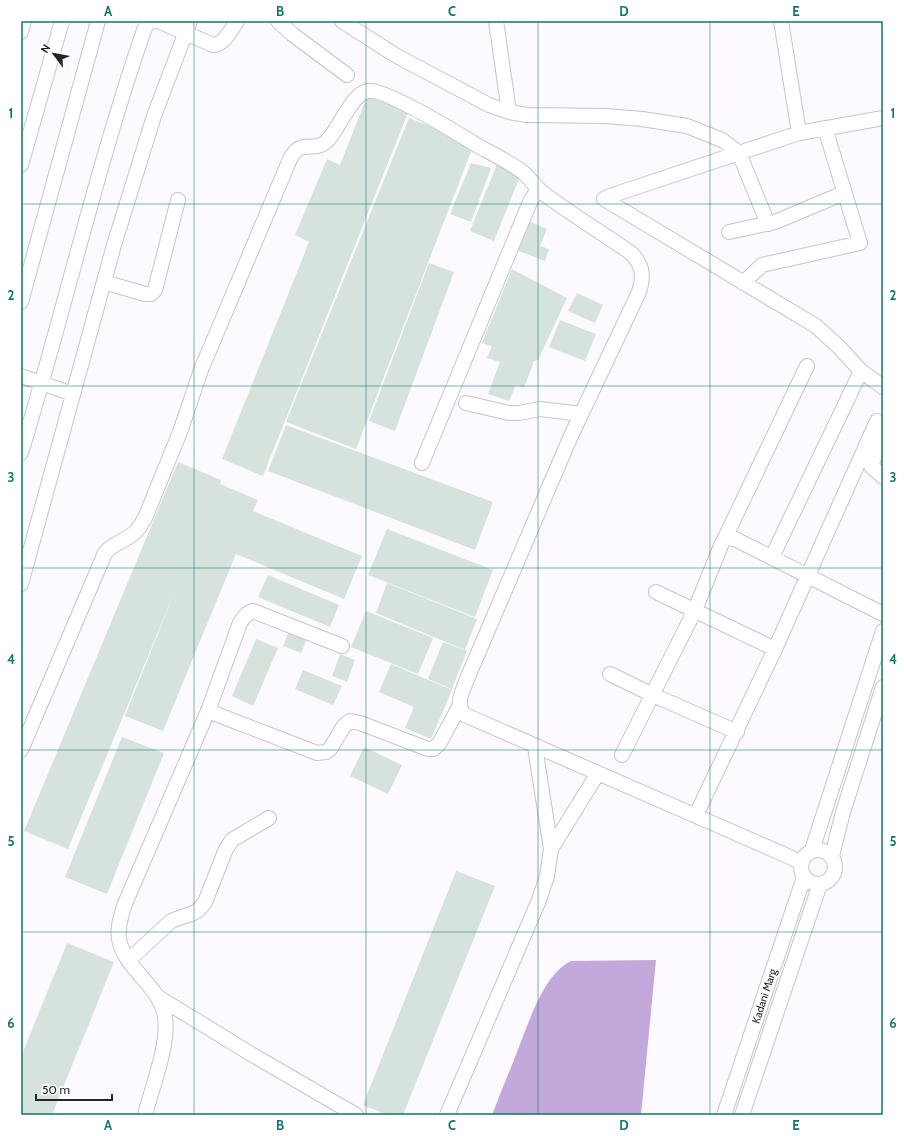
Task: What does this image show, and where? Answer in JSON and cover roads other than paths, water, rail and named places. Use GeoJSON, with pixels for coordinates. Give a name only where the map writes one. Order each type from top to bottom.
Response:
{"type":"FeatureCollection","features":[{"type":"Feature","properties":{"kind":"street"},"geometry":{"type":"LineString","coordinates":[[21,32],[24,21]]}},
{"type":"Feature","properties":{"kind":"street"},"geometry":{"type":"LineString","coordinates":[[21,165],[62,21]]}},
{"type":"Feature","properties":{"kind":"street"},"geometry":{"type":"LineString","coordinates":[[21,302],[98,21]]}},
{"type":"Feature","properties":{"kind":"street"},"geometry":{"type":"LineString","coordinates":[[21,453],[42,384],[105,152],[147,24],[152,21],[158,21],[187,27],[213,45],[218,45],[222,42],[237,21]]}},
{"type":"Feature","properties":{"kind":"street"},"geometry":{"type":"LineString","coordinates":[[278,21],[292,34],[347,75]]}},
{"type":"Feature","properties":{"kind":"street"},"geometry":{"type":"LineString","coordinates":[[342,21],[394,55],[489,105],[509,112],[527,115],[635,118],[687,126],[722,140],[739,153],[768,224]]}},
{"type":"Feature","properties":{"kind":"street"},"geometry":{"type":"LineString","coordinates":[[496,21],[509,112]]}},
{"type":"Feature","properties":{"kind":"street"},"geometry":{"type":"LineString","coordinates":[[781,21],[799,133]]}},
{"type":"Feature","properties":{"kind":"street"},"geometry":{"type":"LineString","coordinates":[[21,584],[114,245],[154,116],[187,27]]}},
{"type":"Feature","properties":{"kind":"street"},"geometry":{"type":"LineString","coordinates":[[21,750],[105,553],[110,547],[135,533],[145,518],[180,432],[201,370],[290,159],[296,149],[300,147],[319,146],[326,142],[354,101],[363,92],[368,90],[373,91],[397,100],[429,117],[519,170],[529,178],[538,189],[631,253],[638,260],[642,271],[642,282],[639,292],[581,414],[467,679],[459,707],[439,744],[432,749],[428,749],[360,723],[350,721],[344,726],[330,749],[322,754],[304,749],[208,711]]}},
{"type":"Feature","properties":{"kind":"street"},"geometry":{"type":"LineString","coordinates":[[883,118],[799,133],[604,199],[816,326],[840,348],[861,371],[883,387]]}},
{"type":"Feature","properties":{"kind":"street"},"geometry":{"type":"LineString","coordinates":[[743,283],[762,266],[860,243],[825,128]]}},
{"type":"Feature","properties":{"kind":"street"},"geometry":{"type":"LineString","coordinates":[[422,462],[530,202],[538,189]]}},
{"type":"Feature","properties":{"kind":"street"},"geometry":{"type":"LineString","coordinates":[[729,232],[775,222],[844,193]]}},
{"type":"Feature","properties":{"kind":"street"},"geometry":{"type":"LineString","coordinates":[[104,282],[145,294],[151,294],[155,290],[178,200]]}},
{"type":"Feature","properties":{"kind":"street"},"geometry":{"type":"LineString","coordinates":[[622,755],[695,610],[722,543],[807,366]]}},
{"type":"Feature","properties":{"kind":"street"},"geometry":{"type":"LineString","coordinates":[[772,557],[861,371]]}},
{"type":"Feature","properties":{"kind":"street"},"geometry":{"type":"LineString","coordinates":[[21,376],[73,394]]}},
{"type":"Feature","properties":{"kind":"street"},"geometry":{"type":"LineString","coordinates":[[466,402],[509,413],[519,413],[540,409],[581,414]]}},
{"type":"Feature","properties":{"kind":"street"},"geometry":{"type":"LineString","coordinates":[[696,815],[737,732],[877,421]]}},
{"type":"Feature","properties":{"kind":"street"},"geometry":{"type":"LineString","coordinates":[[883,435],[871,466],[883,477]]}},
{"type":"Feature","properties":{"kind":"street"},"geometry":{"type":"LineString","coordinates":[[724,540],[730,538],[735,539],[883,614]]}},
{"type":"Feature","properties":{"kind":"street"},"geometry":{"type":"LineString","coordinates":[[656,592],[775,649]]}},
{"type":"Feature","properties":{"kind":"street"},"geometry":{"type":"LineString","coordinates":[[342,646],[253,611],[248,612],[244,617],[240,623],[208,711],[124,906],[119,925],[118,939],[128,960],[158,997],[356,1115]]}},
{"type":"Feature","properties":{"kind":"street"},"geometry":{"type":"LineString","coordinates":[[812,850],[883,632]]}},
{"type":"Feature","properties":{"kind":"street"},"geometry":{"type":"LineString","coordinates":[[610,674],[653,695],[737,732]]}},
{"type":"Feature","properties":{"kind":"street"},"geometry":{"type":"LineString","coordinates":[[832,856],[843,812],[883,687]]}},
{"type":"Feature","properties":{"kind":"street"},"geometry":{"type":"LineString","coordinates":[[459,707],[466,715],[535,747],[790,856],[811,883],[820,884],[830,880],[836,866],[832,856],[823,850],[812,850],[807,853],[802,870]]}},
{"type":"Feature","properties":{"kind":"street"},"geometry":{"type":"LineString","coordinates":[[447,1115],[539,900],[547,876],[551,849],[535,747]]}},
{"type":"Feature","properties":{"kind":"street"},"geometry":{"type":"LineString","coordinates":[[551,849],[598,773]]}},
{"type":"Feature","properties":{"kind":"street"},"geometry":{"type":"LineString","coordinates":[[128,960],[170,922],[176,918],[195,914],[201,909],[226,849],[232,840],[270,818]]}},
{"type":"Feature","properties":{"kind":"street","name":"Kadani Marg"},"geometry":{"type":"LineString","coordinates":[[724,1115],[802,870]]}},
{"type":"Feature","properties":{"kind":"street","name":"Kadani Marg"},"geometry":{"type":"LineString","coordinates":[[742,1115],[820,884]]}},
{"type":"Feature","properties":{"kind":"street"},"geometry":{"type":"LineString","coordinates":[[145,1115],[164,1044],[165,1018],[158,997]]}}]}
